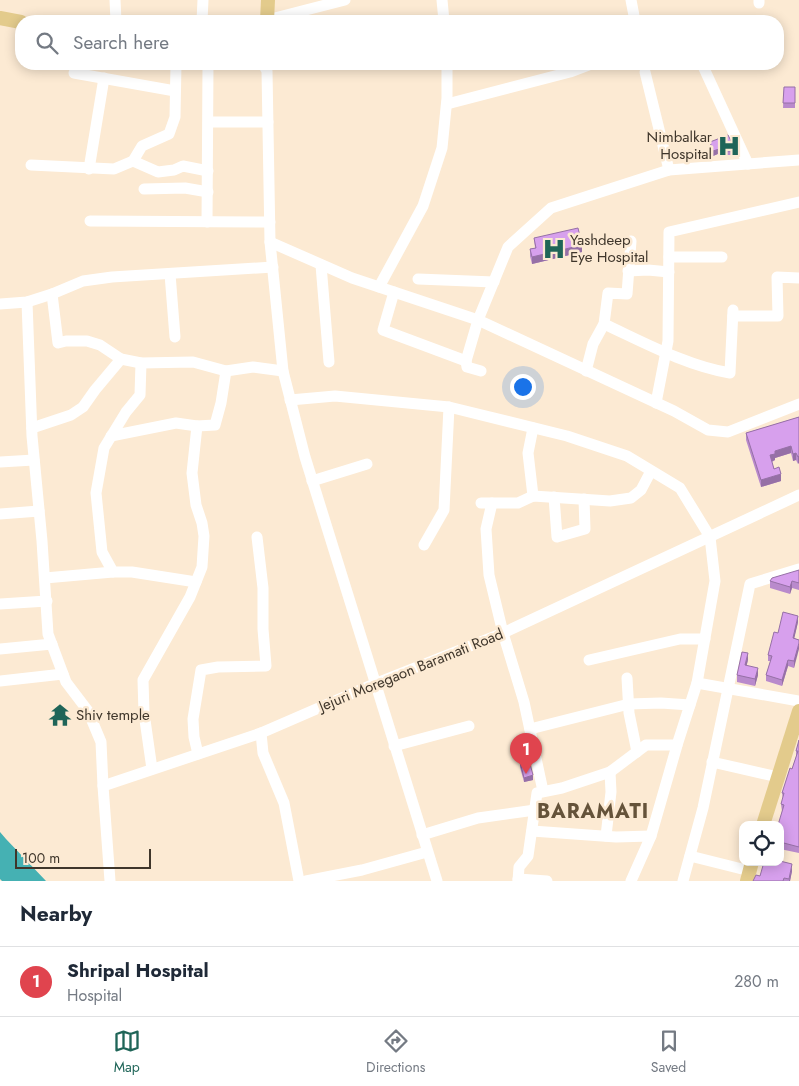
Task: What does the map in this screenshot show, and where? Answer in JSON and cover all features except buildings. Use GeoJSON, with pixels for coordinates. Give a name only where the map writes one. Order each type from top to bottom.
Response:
{"type":"FeatureCollection","features":[{"type":"Feature","properties":{"kind":"main road"},"geometry":{"type":"LineString","coordinates":[[267,15],[268,0]]}},
{"type":"Feature","properties":{"kind":"main road"},"geometry":{"type":"LineString","coordinates":[[0,18],[15,21]]}},
{"type":"Feature","properties":{"kind":"main road"},"geometry":{"type":"LineString","coordinates":[[764,821],[799,711]]}},
{"type":"Feature","properties":{"kind":"street"},"geometry":{"type":"LineString","coordinates":[[114,0],[115,15]]}},
{"type":"Feature","properties":{"kind":"street"},"geometry":{"type":"LineString","coordinates":[[202,15],[203,0]]}},
{"type":"Feature","properties":{"kind":"street"},"geometry":{"type":"LineString","coordinates":[[286,15],[345,0]]}},
{"type":"Feature","properties":{"kind":"street"},"geometry":{"type":"LineString","coordinates":[[442,0],[443,15]]}},
{"type":"Feature","properties":{"kind":"street"},"geometry":{"type":"LineString","coordinates":[[631,0],[634,15]]}},
{"type":"Feature","properties":{"kind":"street"},"geometry":{"type":"LineString","coordinates":[[31,165],[114,169],[133,161],[142,146],[169,134],[175,117],[176,70]]}},
{"type":"Feature","properties":{"kind":"street"},"geometry":{"type":"LineString","coordinates":[[208,70],[208,222]]}},
{"type":"Feature","properties":{"kind":"street"},"geometry":{"type":"LineString","coordinates":[[266,70],[270,242],[283,370],[312,481],[437,881]]}},
{"type":"Feature","properties":{"kind":"street"},"geometry":{"type":"LineString","coordinates":[[379,287],[422,206],[442,148],[447,104],[447,70]]}},
{"type":"Feature","properties":{"kind":"street"},"geometry":{"type":"LineString","coordinates":[[447,104],[575,70]]}},
{"type":"Feature","properties":{"kind":"street"},"geometry":{"type":"LineString","coordinates":[[705,70],[748,164]]}},
{"type":"Feature","properties":{"kind":"street"},"geometry":{"type":"LineString","coordinates":[[644,72],[669,170]]}},
{"type":"Feature","properties":{"kind":"street"},"geometry":{"type":"LineString","coordinates":[[74,73],[175,91]]}},
{"type":"Feature","properties":{"kind":"street"},"geometry":{"type":"LineString","coordinates":[[89,169],[104,78]]}},
{"type":"Feature","properties":{"kind":"street"},"geometry":{"type":"LineString","coordinates":[[209,122],[268,122]]}},
{"type":"Feature","properties":{"kind":"street"},"geometry":{"type":"LineString","coordinates":[[481,371],[467,367],[466,361],[478,320],[508,246],[551,208],[669,170],[799,160]]}},
{"type":"Feature","properties":{"kind":"street"},"geometry":{"type":"LineString","coordinates":[[133,161],[158,172],[174,170],[184,166],[208,171]]}},
{"type":"Feature","properties":{"kind":"street"},"geometry":{"type":"LineString","coordinates":[[144,189],[185,188],[208,192]]}},
{"type":"Feature","properties":{"kind":"street"},"geometry":{"type":"LineString","coordinates":[[656,403],[668,341],[669,232],[799,202]]}},
{"type":"Feature","properties":{"kind":"street"},"geometry":{"type":"LineString","coordinates":[[90,221],[270,222]]}},
{"type":"Feature","properties":{"kind":"street"},"geometry":{"type":"LineString","coordinates":[[586,371],[593,344],[604,324],[608,293],[627,294],[631,241]]}},
{"type":"Feature","properties":{"kind":"street"},"geometry":{"type":"LineString","coordinates":[[270,242],[321,265],[379,287],[478,320],[656,403],[708,430],[728,432],[799,404]]}},
{"type":"Feature","properties":{"kind":"street"},"geometry":{"type":"LineString","coordinates":[[669,257],[722,257]]}},
{"type":"Feature","properties":{"kind":"street"},"geometry":{"type":"LineString","coordinates":[[321,265],[329,362]]}},
{"type":"Feature","properties":{"kind":"street"},"geometry":{"type":"LineString","coordinates":[[0,304],[27,302],[83,281],[112,277],[273,267]]}},
{"type":"Feature","properties":{"kind":"street"},"geometry":{"type":"LineString","coordinates":[[628,271],[669,272]]}},
{"type":"Feature","properties":{"kind":"street"},"geometry":{"type":"LineString","coordinates":[[170,274],[175,337]]}},
{"type":"Feature","properties":{"kind":"street"},"geometry":{"type":"LineString","coordinates":[[604,324],[666,352],[716,371],[730,373],[733,313],[778,316],[777,277],[799,278]]}},
{"type":"Feature","properties":{"kind":"street"},"geometry":{"type":"LineString","coordinates":[[418,279],[494,282]]}},
{"type":"Feature","properties":{"kind":"street"},"geometry":{"type":"LineString","coordinates":[[394,292],[383,330],[466,361]]}},
{"type":"Feature","properties":{"kind":"street"},"geometry":{"type":"LineString","coordinates":[[52,294],[58,343],[87,341],[100,345],[121,359],[141,363],[193,362],[226,370],[253,367],[283,370]]}},
{"type":"Feature","properties":{"kind":"street"},"geometry":{"type":"LineString","coordinates":[[27,302],[34,460],[47,601],[48,634],[66,682],[88,711],[101,742],[110,881]]}},
{"type":"Feature","properties":{"kind":"street"},"geometry":{"type":"LineString","coordinates":[[32,428],[71,416],[83,407],[121,359]]}},
{"type":"Feature","properties":{"kind":"street"},"geometry":{"type":"LineString","coordinates":[[113,572],[102,552],[96,494],[104,448],[126,412],[140,395],[141,363]]}},
{"type":"Feature","properties":{"kind":"street"},"geometry":{"type":"LineString","coordinates":[[111,436],[176,423],[197,426],[215,425],[221,403],[226,370]]}},
{"type":"Feature","properties":{"kind":"street"},"geometry":{"type":"LineString","coordinates":[[290,400],[335,396],[449,408],[567,436],[627,456],[680,488],[710,537],[715,581],[697,683],[676,746],[651,836],[630,881]]}},
{"type":"Feature","properties":{"kind":"street"},"geometry":{"type":"LineString","coordinates":[[424,545],[444,510],[449,408]]}},
{"type":"Feature","properties":{"kind":"street"},"geometry":{"type":"LineString","coordinates":[[152,769],[144,713],[143,680],[190,596],[202,566],[204,536],[202,522],[196,505],[192,473],[197,426]]}},
{"type":"Feature","properties":{"kind":"street"},"geometry":{"type":"LineString","coordinates":[[533,428],[528,453],[533,496]]}},
{"type":"Feature","properties":{"kind":"street"},"geometry":{"type":"LineString","coordinates":[[0,462],[34,460]]}},
{"type":"Feature","properties":{"kind":"street"},"geometry":{"type":"LineString","coordinates":[[312,481],[367,464]]}},
{"type":"Feature","properties":{"kind":"street"},"geometry":{"type":"LineString","coordinates":[[543,791],[524,702],[502,632],[489,575],[486,503],[518,503],[533,496],[610,501],[631,498],[642,490],[652,471]]}},
{"type":"Feature","properties":{"kind":"street","name":"Jejuri Moregaon Baramati Road"},"geometry":{"type":"LineString","coordinates":[[103,786],[261,733],[374,684],[502,632],[799,494]]}},
{"type":"Feature","properties":{"kind":"street"},"geometry":{"type":"LineString","coordinates":[[554,497],[557,537],[585,529],[584,499]]}},
{"type":"Feature","properties":{"kind":"street"},"geometry":{"type":"LineString","coordinates":[[0,514],[39,511]]}},
{"type":"Feature","properties":{"kind":"street"},"geometry":{"type":"LineString","coordinates":[[198,754],[194,737],[193,719],[200,670],[218,667],[266,666],[263,629],[263,588],[257,538]]}},
{"type":"Feature","properties":{"kind":"street"},"geometry":{"type":"LineString","coordinates":[[682,881],[703,808],[750,584],[799,569]]}},
{"type":"Feature","properties":{"kind":"street"},"geometry":{"type":"LineString","coordinates":[[45,578],[132,572],[196,582]]}},
{"type":"Feature","properties":{"kind":"street"},"geometry":{"type":"LineString","coordinates":[[0,604],[47,601]]}},
{"type":"Feature","properties":{"kind":"street"},"geometry":{"type":"LineString","coordinates":[[589,660],[680,639],[705,639]]}},
{"type":"Feature","properties":{"kind":"street"},"geometry":{"type":"LineString","coordinates":[[0,649],[52,644]]}},
{"type":"Feature","properties":{"kind":"street"},"geometry":{"type":"LineString","coordinates":[[0,681],[63,674]]}},
{"type":"Feature","properties":{"kind":"street"},"geometry":{"type":"LineString","coordinates":[[628,678],[629,704],[637,752]]}},
{"type":"Feature","properties":{"kind":"street"},"geometry":{"type":"LineString","coordinates":[[697,683],[799,700]]}},
{"type":"Feature","properties":{"kind":"street"},"geometry":{"type":"LineString","coordinates":[[530,729],[629,704],[661,703],[690,705]]}},
{"type":"Feature","properties":{"kind":"street"},"geometry":{"type":"LineString","coordinates":[[394,746],[469,726]]}},
{"type":"Feature","properties":{"kind":"street"},"geometry":{"type":"LineString","coordinates":[[261,733],[263,753],[284,804],[299,881]]}},
{"type":"Feature","properties":{"kind":"street"},"geometry":{"type":"LineString","coordinates":[[547,881],[518,880],[519,867],[528,856],[537,793],[562,788],[610,772],[646,746],[676,746]]}},
{"type":"Feature","properties":{"kind":"street"},"geometry":{"type":"LineString","coordinates":[[712,762],[778,777]]}},
{"type":"Feature","properties":{"kind":"street"},"geometry":{"type":"LineString","coordinates":[[606,836],[611,792],[610,772]]}},
{"type":"Feature","properties":{"kind":"street"},"geometry":{"type":"LineString","coordinates":[[422,835],[478,818],[535,810]]}},
{"type":"Feature","properties":{"kind":"street"},"geometry":{"type":"LineString","coordinates":[[532,830],[606,836],[651,836]]}},
{"type":"Feature","properties":{"kind":"street"},"geometry":{"type":"LineString","coordinates":[[306,881],[362,870],[428,852]]}},
{"type":"Feature","properties":{"kind":"street"},"geometry":{"type":"LineString","coordinates":[[690,856],[749,871]]}},
{"type":"Feature","properties":{"kind":"water"},"geometry":{"type":"Polygon","coordinates":[[[0,832],[46,881],[2,881],[0,879],[0,832]]]}},
{"type":"Feature","properties":{"kind":"place","name":"Nimbalkar Hospital"},"geometry":{"type":"Point","coordinates":[729,146]}},
{"type":"Feature","properties":{"kind":"place","name":"Yashdeep Eye Hospital"},"geometry":{"type":"Point","coordinates":[554,249]}},
{"type":"Feature","properties":{"kind":"place","name":"Shiv temple"},"geometry":{"type":"Point","coordinates":[60,715]}},
{"type":"Feature","properties":{"kind":"place","name":"Shripal Hospital"},"geometry":{"type":"Point","coordinates":[526,774]}},
{"type":"Feature","properties":{"kind":"district","name":"BARAMATI"},"geometry":{"type":"Point","coordinates":[593,811]}}]}
